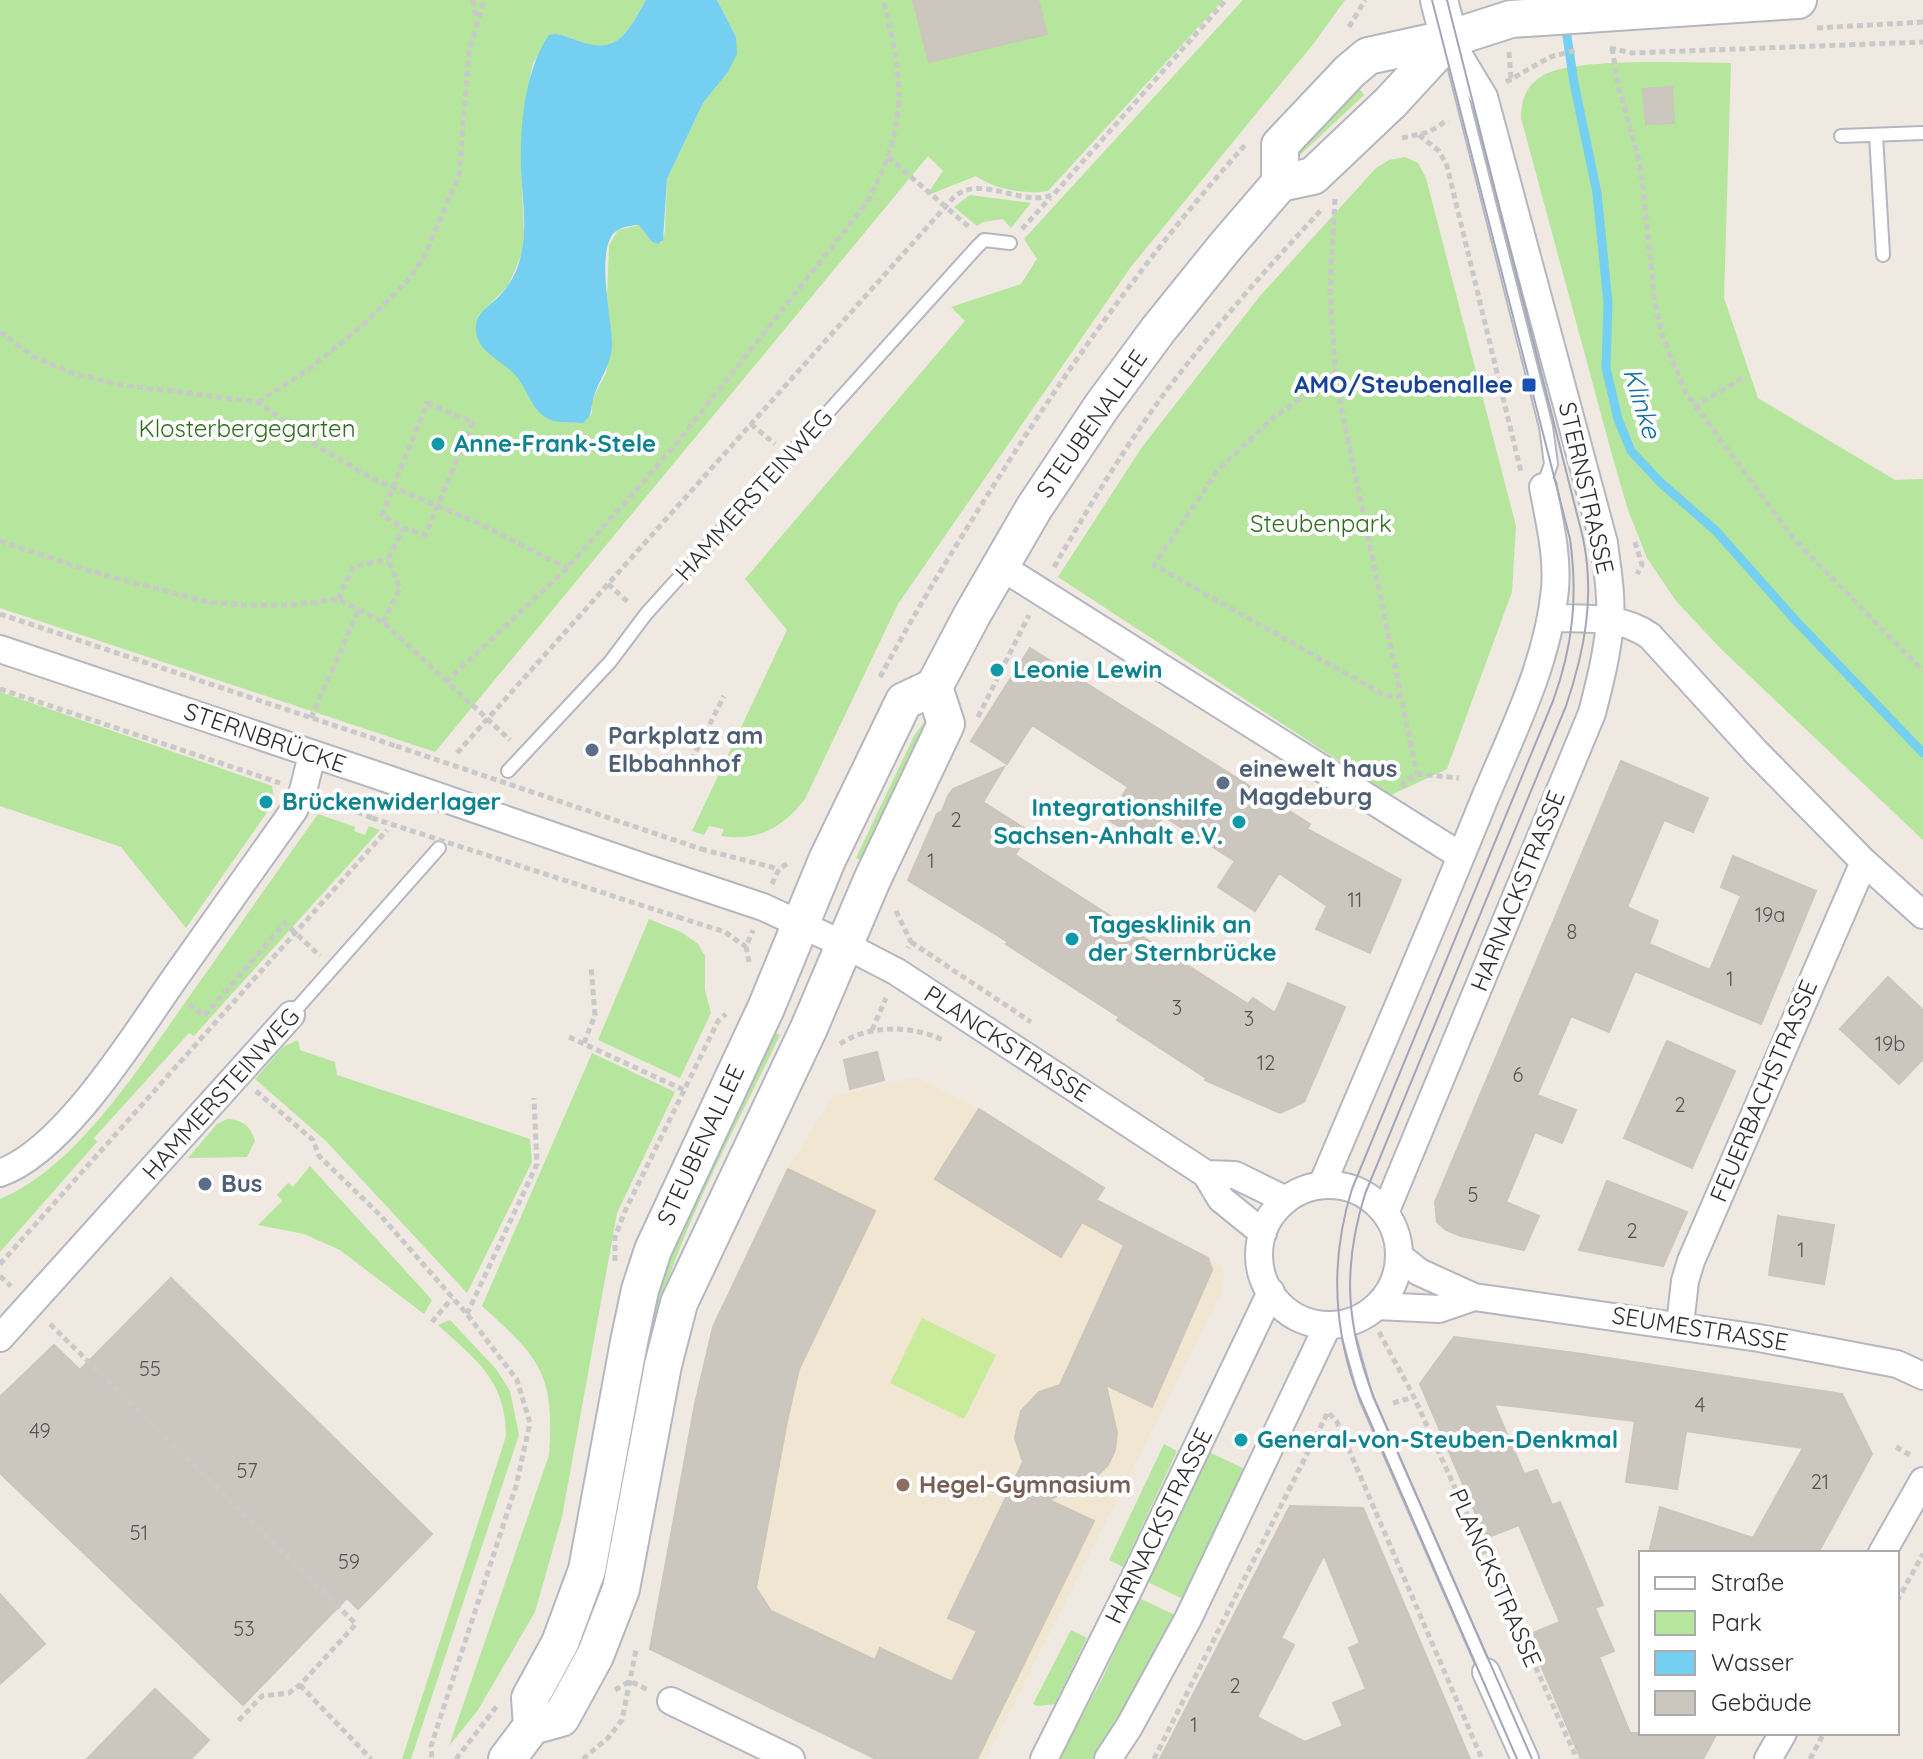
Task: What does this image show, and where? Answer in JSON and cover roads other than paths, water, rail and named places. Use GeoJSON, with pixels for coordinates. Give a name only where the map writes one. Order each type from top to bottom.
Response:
{"type":"FeatureCollection","features":[{"type":"Feature","properties":{"kind":"main road"},"geometry":{"type":"LineString","coordinates":[[1439,0],[1449,39]]}},
{"type":"Feature","properties":{"kind":"main road"},"geometry":{"type":"LineString","coordinates":[[1449,39],[1391,102],[1313,176],[1280,183],[1280,145],[1368,56],[1449,39],[1504,20],[1540,16],[1586,30],[1778,1]]}},
{"type":"Feature","properties":{"kind":"main road","name":"STEUBENALLEE"},"geometry":{"type":"LineString","coordinates":[[934,687],[946,724],[675,1314],[625,1571],[612,1617],[595,1656],[561,1718],[532,1726],[530,1698],[560,1643],[587,1570],[645,1271],[664,1223],[766,1008],[827,860],[904,701],[934,687],[1034,508],[1111,393],[1185,296],[1280,183]]}},
{"type":"Feature","properties":{"kind":"main road"},"geometry":{"type":"LineString","coordinates":[[507,1759],[532,1726]]}},
{"type":"Feature","properties":{"kind":"street","name":"STERNSTRASSE"},"geometry":{"type":"LineString","coordinates":[[1449,39],[1484,97],[1604,543],[1610,620]]}},
{"type":"Feature","properties":{"kind":"street"},"geometry":{"type":"LineString","coordinates":[[1322,1185],[1532,684],[1551,618],[1555,562],[1533,483]]}},
{"type":"Feature","properties":{"kind":"street"},"geometry":{"type":"LineString","coordinates":[[1000,566],[1461,856]]}},
{"type":"Feature","properties":{"kind":"street"},"geometry":{"type":"LineString","coordinates":[[1551,618],[1628,623],[1650,636],[1755,751],[1864,862],[1923,915]]}},
{"type":"Feature","properties":{"kind":"street","name":"HARNACKSTRASSE"},"geometry":{"type":"LineString","coordinates":[[1385,1213],[1592,713],[1602,675],[1610,620]]}},
{"type":"Feature","properties":{"kind":"street","name":"STERNBRÜCKE"},"geometry":{"type":"LineString","coordinates":[[0,649],[763,907],[800,924]]}},
{"type":"Feature","properties":{"kind":"street"},"geometry":{"type":"LineString","coordinates":[[0,1173],[31,1156],[64,1125],[103,1078],[294,810],[303,791],[312,755]]}},
{"type":"Feature","properties":{"kind":"street","name":"FEUERBACHSTRASSE"},"geometry":{"type":"LineString","coordinates":[[1680,1325],[1685,1281],[1691,1261],[1864,862]]}},
{"type":"Feature","properties":{"kind":"street","name":"PLANCKSTRASSE"},"geometry":{"type":"LineString","coordinates":[[800,924],[897,972],[1206,1174],[1221,1199],[1263,1233]]}},
{"type":"Feature","properties":{"kind":"street","name":"HAMMERSTEINWEG"},"geometry":{"type":"LineString","coordinates":[[0,1338],[291,1015]]}},
{"type":"Feature","properties":{"kind":"street","name":"PLANCKSTRASSE"},"geometry":{"type":"LineString","coordinates":[[1206,1174],[1235,1175],[1286,1200]]}},
{"type":"Feature","properties":{"kind":"street"},"geometry":{"type":"LineString","coordinates":[[1322,1185],[1342,1186],[1359,1191],[1385,1213],[1394,1229],[1399,1256],[1394,1281],[1373,1309],[1337,1324],[1296,1316],[1282,1306],[1271,1292],[1260,1264],[1263,1233],[1272,1214],[1286,1200],[1306,1189],[1322,1185]]}},
{"type":"Feature","properties":{"kind":"street","name":"SEUMESTRASSE"},"geometry":{"type":"LineString","coordinates":[[1399,1256],[1419,1272],[1474,1297],[1680,1325],[1897,1364],[1923,1376]]}},
{"type":"Feature","properties":{"kind":"street","name":"HARNACKSTRASSE"},"geometry":{"type":"LineString","coordinates":[[1044,1759],[1271,1292]]}},
{"type":"Feature","properties":{"kind":"street","name":"SEUMESTRASSE"},"geometry":{"type":"LineString","coordinates":[[1373,1309],[1439,1309],[1474,1297]]}},
{"type":"Feature","properties":{"kind":"street"},"geometry":{"type":"LineString","coordinates":[[1108,1759],[1188,1619],[1337,1324]]}},
{"type":"Feature","properties":{"kind":"street"},"geometry":{"type":"LineString","coordinates":[[1883,1551],[1923,1481]]}},
{"type":"Feature","properties":{"kind":"street","name":"PLANCKSTRASSE"},"geometry":{"type":"LineString","coordinates":[[1486,1672],[1525,1759]]}},
{"type":"Feature","properties":{"kind":"street"},"geometry":{"type":"LineString","coordinates":[[671,1701],[791,1759]]}},
{"type":"Feature","properties":{"kind":"street"},"geometry":{"type":"LineString","coordinates":[[1768,1759],[1782,1735]]}},
{"type":"Feature","properties":{"kind":"lane"},"geometry":{"type":"LineString","coordinates":[[1449,39],[1464,109],[1546,427],[1551,464],[1533,483]]}},
{"type":"Feature","properties":{"kind":"lane"},"geometry":{"type":"LineString","coordinates":[[1841,136],[1923,133]]}},
{"type":"Feature","properties":{"kind":"lane"},"geometry":{"type":"LineString","coordinates":[[1876,135],[1883,255]]}},
{"type":"Feature","properties":{"kind":"lane","name":"HAMMERSTEINWEG"},"geometry":{"type":"LineString","coordinates":[[508,771],[610,662],[656,603],[984,240],[1010,243]]}},
{"type":"Feature","properties":{"kind":"lane","name":"HAMMERSTEINWEG"},"geometry":{"type":"LineString","coordinates":[[291,1015],[439,848]]}},
{"type":"Feature","properties":{"kind":"lane","name":"PLANCKSTRASSE"},"geometry":{"type":"LineString","coordinates":[[1337,1324],[1366,1398],[1486,1672]]}},
{"type":"Feature","properties":{"kind":"water"},"geometry":{"type":"Polygon","coordinates":[[[646,0],[717,0],[736,37],[737,54],[728,72],[703,103],[667,179],[663,240],[658,244],[652,242],[639,225],[620,229],[609,241],[605,269],[612,343],[610,358],[586,420],[583,423],[556,421],[542,414],[515,375],[481,345],[476,324],[509,283],[521,255],[524,210],[521,136],[529,82],[541,49],[549,35],[555,34],[588,44],[610,44],[626,32],[646,0]]]}},
{"type":"Feature","properties":{"kind":"waterway","name":"Klinke"},"geometry":{"type":"LineString","coordinates":[[1565,23],[1597,193],[1608,303],[1606,368],[1618,419],[1631,451],[1660,482],[1716,531],[1797,622],[1923,753]]}},
{"type":"Feature","properties":{"kind":"tram line"},"geometry":{"type":"LineString","coordinates":[[1432,0],[1570,539],[1574,581],[1572,621],[1565,661],[1553,701],[1352,1189],[1340,1239],[1338,1313],[1355,1387],[1517,1759]]}},
{"type":"Feature","properties":{"kind":"tram line"},"geometry":{"type":"LineString","coordinates":[[1447,0],[1583,538],[1588,602],[1583,644],[1566,706],[1365,1194],[1353,1247],[1350,1297],[1358,1346],[1374,1398],[1532,1759]]}},
{"type":"Feature","properties":{"kind":"place","name":"AMO/Steubenallee"},"geometry":{"type":"Point","coordinates":[1529,385]}},
{"type":"Feature","properties":{"kind":"place","name":"Anne-Frank-Stele"},"geometry":{"type":"Point","coordinates":[438,444]}},
{"type":"Feature","properties":{"kind":"place","name":"Leonie Lewin"},"geometry":{"type":"Point","coordinates":[997,670]}},
{"type":"Feature","properties":{"kind":"place","name":"Parkplatz am Elbbahnhof"},"geometry":{"type":"Point","coordinates":[592,750]}},
{"type":"Feature","properties":{"kind":"place","name":"einewelt haus Magdeburg"},"geometry":{"type":"Point","coordinates":[1223,783]}},
{"type":"Feature","properties":{"kind":"place","name":"Brückenwiderlager"},"geometry":{"type":"Point","coordinates":[266,802]}},
{"type":"Feature","properties":{"kind":"place","name":"Integrationshilfe Sachsen-Anhalt e.V."},"geometry":{"type":"Point","coordinates":[1239,822]}},
{"type":"Feature","properties":{"kind":"place","name":"Tagesklinik an der Sternbrücke"},"geometry":{"type":"Point","coordinates":[1072,939]}},
{"type":"Feature","properties":{"kind":"place","name":"Bus"},"geometry":{"type":"Point","coordinates":[205,1184]}},
{"type":"Feature","properties":{"kind":"place","name":"General-von-Steuben-Denkmal"},"geometry":{"type":"Point","coordinates":[1241,1440]}},
{"type":"Feature","properties":{"kind":"place","name":"Hegel-Gymnasium"},"geometry":{"type":"Point","coordinates":[903,1485]}},
{"type":"Feature","properties":{"kind":"park label","name":"Klosterbergegarten"},"geometry":{"type":"Point","coordinates":[247,429]}},
{"type":"Feature","properties":{"kind":"park label","name":"Steubenpark"},"geometry":{"type":"Point","coordinates":[1321,524]}}]}
